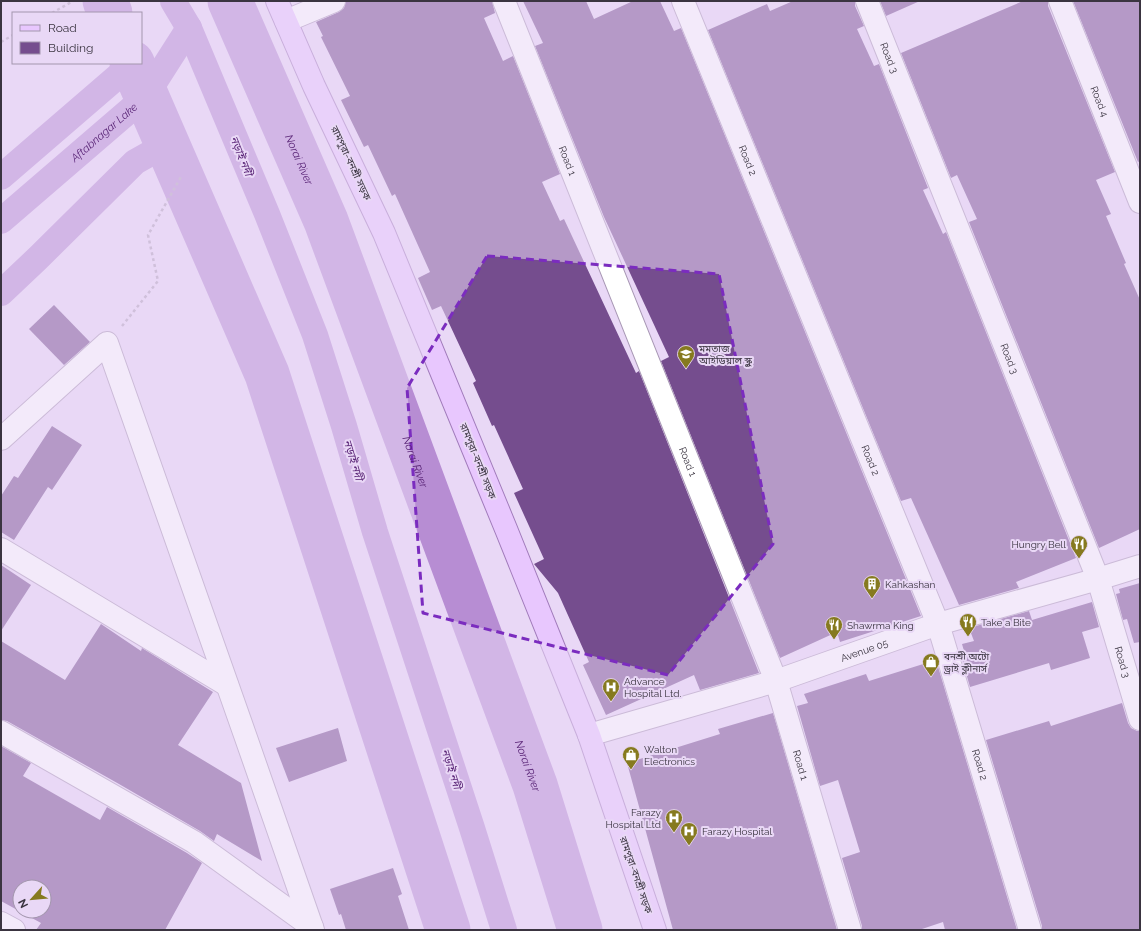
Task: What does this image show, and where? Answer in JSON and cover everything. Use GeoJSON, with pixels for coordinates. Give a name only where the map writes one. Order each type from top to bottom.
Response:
{"type":"FeatureCollection","features":[{"type":"Feature","properties":{"kind":"main road","name":"রামপুরা-বনশ্রী সড়ক"},"geometry":{"type":"LineString","coordinates":[[277,1],[318,93],[384,233],[500,515],[589,735],[655,930]]}},
{"type":"Feature","properties":{"kind":"street"},"geometry":{"type":"LineString","coordinates":[[286,21],[334,1]]}},
{"type":"Feature","properties":{"kind":"street","name":"Road 1"},"geometry":{"type":"LineString","coordinates":[[504,1],[776,681],[850,930]]}},
{"type":"Feature","properties":{"kind":"street","name":"Road 2"},"geometry":{"type":"LineString","coordinates":[[683,1],[938,624],[1030,930]]}},
{"type":"Feature","properties":{"kind":"street","name":"Road 3"},"geometry":{"type":"LineString","coordinates":[[867,1],[1098,579],[1140,720]]}},
{"type":"Feature","properties":{"kind":"street","name":"Road 4"},"geometry":{"type":"LineString","coordinates":[[1060,1],[1140,202]]}},
{"type":"Feature","properties":{"kind":"street"},"geometry":{"type":"LineString","coordinates":[[1,439],[107,343],[228,685],[312,929]]}},
{"type":"Feature","properties":{"kind":"street"},"geometry":{"type":"LineString","coordinates":[[1,549],[228,685]]}},
{"type":"Feature","properties":{"kind":"street","name":"Avenue 05"},"geometry":{"type":"LineString","coordinates":[[589,735],[776,681],[938,624],[1140,566]]}},
{"type":"Feature","properties":{"kind":"street"},"geometry":{"type":"LineString","coordinates":[[1,732],[194,842],[312,929]]}},
{"type":"Feature","properties":{"kind":"street"},"geometry":{"type":"LineString","coordinates":[[1,922],[14,930]]}},
{"type":"Feature","properties":{"kind":"path"},"geometry":{"type":"LineString","coordinates":[[54,12],[73,1]]}},
{"type":"Feature","properties":{"kind":"path"},"geometry":{"type":"LineString","coordinates":[[1,42],[12,36]]}},
{"type":"Feature","properties":{"kind":"path"},"geometry":{"type":"LineString","coordinates":[[107,343],[158,281],[148,235],[182,175]]}},
{"type":"Feature","properties":{"kind":"highlighted area"},"geometry":{"type":"Polygon","coordinates":[[[487,256],[719,274],[773,544],[668,675],[423,613],[407,388],[487,256]]]}},
{"type":"Feature","properties":{"kind":"building"},"geometry":{"type":"Polygon","coordinates":[[[346,1],[492,1],[495,13],[484,18],[503,61],[513,56],[560,174],[542,182],[560,221],[564,219],[636,373],[639,371],[759,673],[700,690],[694,675],[606,715],[583,665],[589,662],[558,593],[534,564],[544,559],[514,493],[523,489],[494,425],[492,426],[473,383],[476,381],[441,306],[432,310],[418,278],[430,272],[395,194],[392,196],[368,145],[364,147],[341,100],[350,96],[321,37],[323,36],[316,22],[339,12],[344,8],[346,1]]]}},
{"type":"Feature","properties":{"kind":"building"},"geometry":{"type":"Polygon","coordinates":[[[523,1],[586,1],[594,19],[633,1],[660,1],[674,31],[681,28],[921,616],[840,642],[837,632],[780,658],[661,361],[669,357],[604,217],[535,46],[543,43],[523,1]]]}},
{"type":"Feature","properties":{"kind":"building"},"geometry":{"type":"Polygon","coordinates":[[[793,1],[855,1],[855,6],[864,26],[857,29],[874,66],[879,64],[928,188],[923,190],[943,234],[946,232],[1076,558],[1016,582],[1019,588],[959,605],[911,498],[901,501],[708,30],[767,4],[770,11],[793,1]]]}},
{"type":"Feature","properties":{"kind":"building"},"geometry":{"type":"Polygon","coordinates":[[[880,1],[920,1],[886,16],[880,1]]]}},
{"type":"Feature","properties":{"kind":"building"},"geometry":{"type":"Polygon","coordinates":[[[1023,1],[1048,1],[1048,6],[1115,172],[1096,180],[1111,214],[1106,216],[1126,263],[1124,264],[1140,300],[1140,529],[1099,548],[969,222],[977,219],[957,175],[951,178],[901,53],[1023,1]]]}},
{"type":"Feature","properties":{"kind":"building"},"geometry":{"type":"Polygon","coordinates":[[[1073,1],[1140,1],[1140,161],[1138,162],[1073,1]]]}},
{"type":"Feature","properties":{"kind":"building"},"geometry":{"type":"Polygon","coordinates":[[[54,305],[90,342],[64,365],[29,329],[54,305]]]}},
{"type":"Feature","properties":{"kind":"building"},"geometry":{"type":"Polygon","coordinates":[[[52,426],[82,445],[52,490],[48,487],[14,540],[1,532],[1,496],[14,476],[18,478],[52,426]]]}},
{"type":"Feature","properties":{"kind":"building"},"geometry":{"type":"Polygon","coordinates":[[[1,565],[31,585],[1,631],[1,565]]]}},
{"type":"Feature","properties":{"kind":"building"},"geometry":{"type":"Polygon","coordinates":[[[1140,583],[1140,642],[1134,643],[1127,619],[1123,620],[1116,594],[1120,593],[1119,589],[1140,583]]]}},
{"type":"Feature","properties":{"kind":"building"},"geometry":{"type":"Polygon","coordinates":[[[1092,602],[1099,627],[1082,632],[1090,658],[1051,670],[1049,663],[970,687],[960,652],[964,651],[962,644],[974,641],[969,628],[1029,611],[1032,620],[1092,602]]]}},
{"type":"Feature","properties":{"kind":"building"},"geometry":{"type":"Polygon","coordinates":[[[101,624],[141,651],[142,648],[213,692],[178,745],[241,783],[262,861],[217,834],[214,841],[200,831],[119,784],[7,721],[1,720],[1,641],[65,680],[101,624]]]}},
{"type":"Feature","properties":{"kind":"building"},"geometry":{"type":"Polygon","coordinates":[[[936,660],[1017,930],[945,930],[943,922],[919,930],[862,930],[842,858],[860,852],[838,780],[820,786],[797,706],[808,703],[804,694],[866,674],[869,681],[936,660]]]}},
{"type":"Feature","properties":{"kind":"building"},"geometry":{"type":"Polygon","coordinates":[[[1122,703],[1131,728],[1140,731],[1140,930],[1042,930],[986,740],[1049,721],[1051,726],[1122,703]]]}},
{"type":"Feature","properties":{"kind":"building"},"geometry":{"type":"Polygon","coordinates":[[[773,713],[837,930],[673,930],[627,763],[720,734],[718,729],[773,713]]]}},
{"type":"Feature","properties":{"kind":"building"},"geometry":{"type":"Polygon","coordinates":[[[338,728],[347,761],[289,782],[276,748],[338,728]]]}},
{"type":"Feature","properties":{"kind":"building"},"geometry":{"type":"Polygon","coordinates":[[[1,746],[31,763],[23,776],[100,820],[107,807],[202,863],[165,930],[36,930],[41,923],[34,919],[52,919],[52,879],[12,879],[12,907],[1,901],[1,746]]]}},
{"type":"Feature","properties":{"kind":"building"},"geometry":{"type":"Polygon","coordinates":[[[393,868],[402,894],[398,896],[409,930],[346,930],[330,889],[393,868]]]}},
{"type":"Feature","properties":{"kind":"waterway","name":"Norai River"},"geometry":{"type":"LineString","coordinates":[[105,1],[110,12]]}},
{"type":"Feature","properties":{"kind":"waterway","name":"নড়াই নদী"},"geometry":{"type":"LineString","coordinates":[[173,1],[189,28],[267,214],[315,335],[344,426],[375,532],[504,930]]}},
{"type":"Feature","properties":{"kind":"waterway","name":"Norai River"},"geometry":{"type":"LineString","coordinates":[[230,1],[326,221],[535,785],[580,930]]}},
{"type":"Feature","properties":{"kind":"waterway","name":"Aftabnagar Lake"},"geometry":{"type":"LineString","coordinates":[[1,221],[145,97],[189,28]]}},
{"type":"Feature","properties":{"kind":"waterway","name":"Norai River"},"geometry":{"type":"LineString","coordinates":[[1,177],[132,64],[167,144],[135,162],[1,293]]}},
{"type":"Feature","properties":{"kind":"waterway","name":"Norai River"},"geometry":{"type":"LineString","coordinates":[[132,64],[267,374],[448,930]]}},
{"type":"Feature","properties":{"kind":"place","name":"মমতাজ আইডিয়াল স্কুল"},"geometry":{"type":"Point","coordinates":[686,369]}},
{"type":"Feature","properties":{"kind":"place","name":"Hungry Bell"},"geometry":{"type":"Point","coordinates":[1079,559]}},
{"type":"Feature","properties":{"kind":"place","name":"Kahkashan"},"geometry":{"type":"Point","coordinates":[872,599]}},
{"type":"Feature","properties":{"kind":"place","name":"Take a Bite"},"geometry":{"type":"Point","coordinates":[968,637]}},
{"type":"Feature","properties":{"kind":"place","name":"Shawrma King"},"geometry":{"type":"Point","coordinates":[834,640]}},
{"type":"Feature","properties":{"kind":"place","name":"বনশ্রী অটো ড্রাই ক্লীনার্স"},"geometry":{"type":"Point","coordinates":[931,677]}},
{"type":"Feature","properties":{"kind":"place","name":"Advance Hospital Ltd."},"geometry":{"type":"Point","coordinates":[611,702]}},
{"type":"Feature","properties":{"kind":"place","name":"Walton Electronics"},"geometry":{"type":"Point","coordinates":[631,770]}},
{"type":"Feature","properties":{"kind":"place","name":"Farazy Hospital Ltd"},"geometry":{"type":"Point","coordinates":[674,833]}},
{"type":"Feature","properties":{"kind":"place","name":"Farazy Hospital"},"geometry":{"type":"Point","coordinates":[689,846]}}]}
